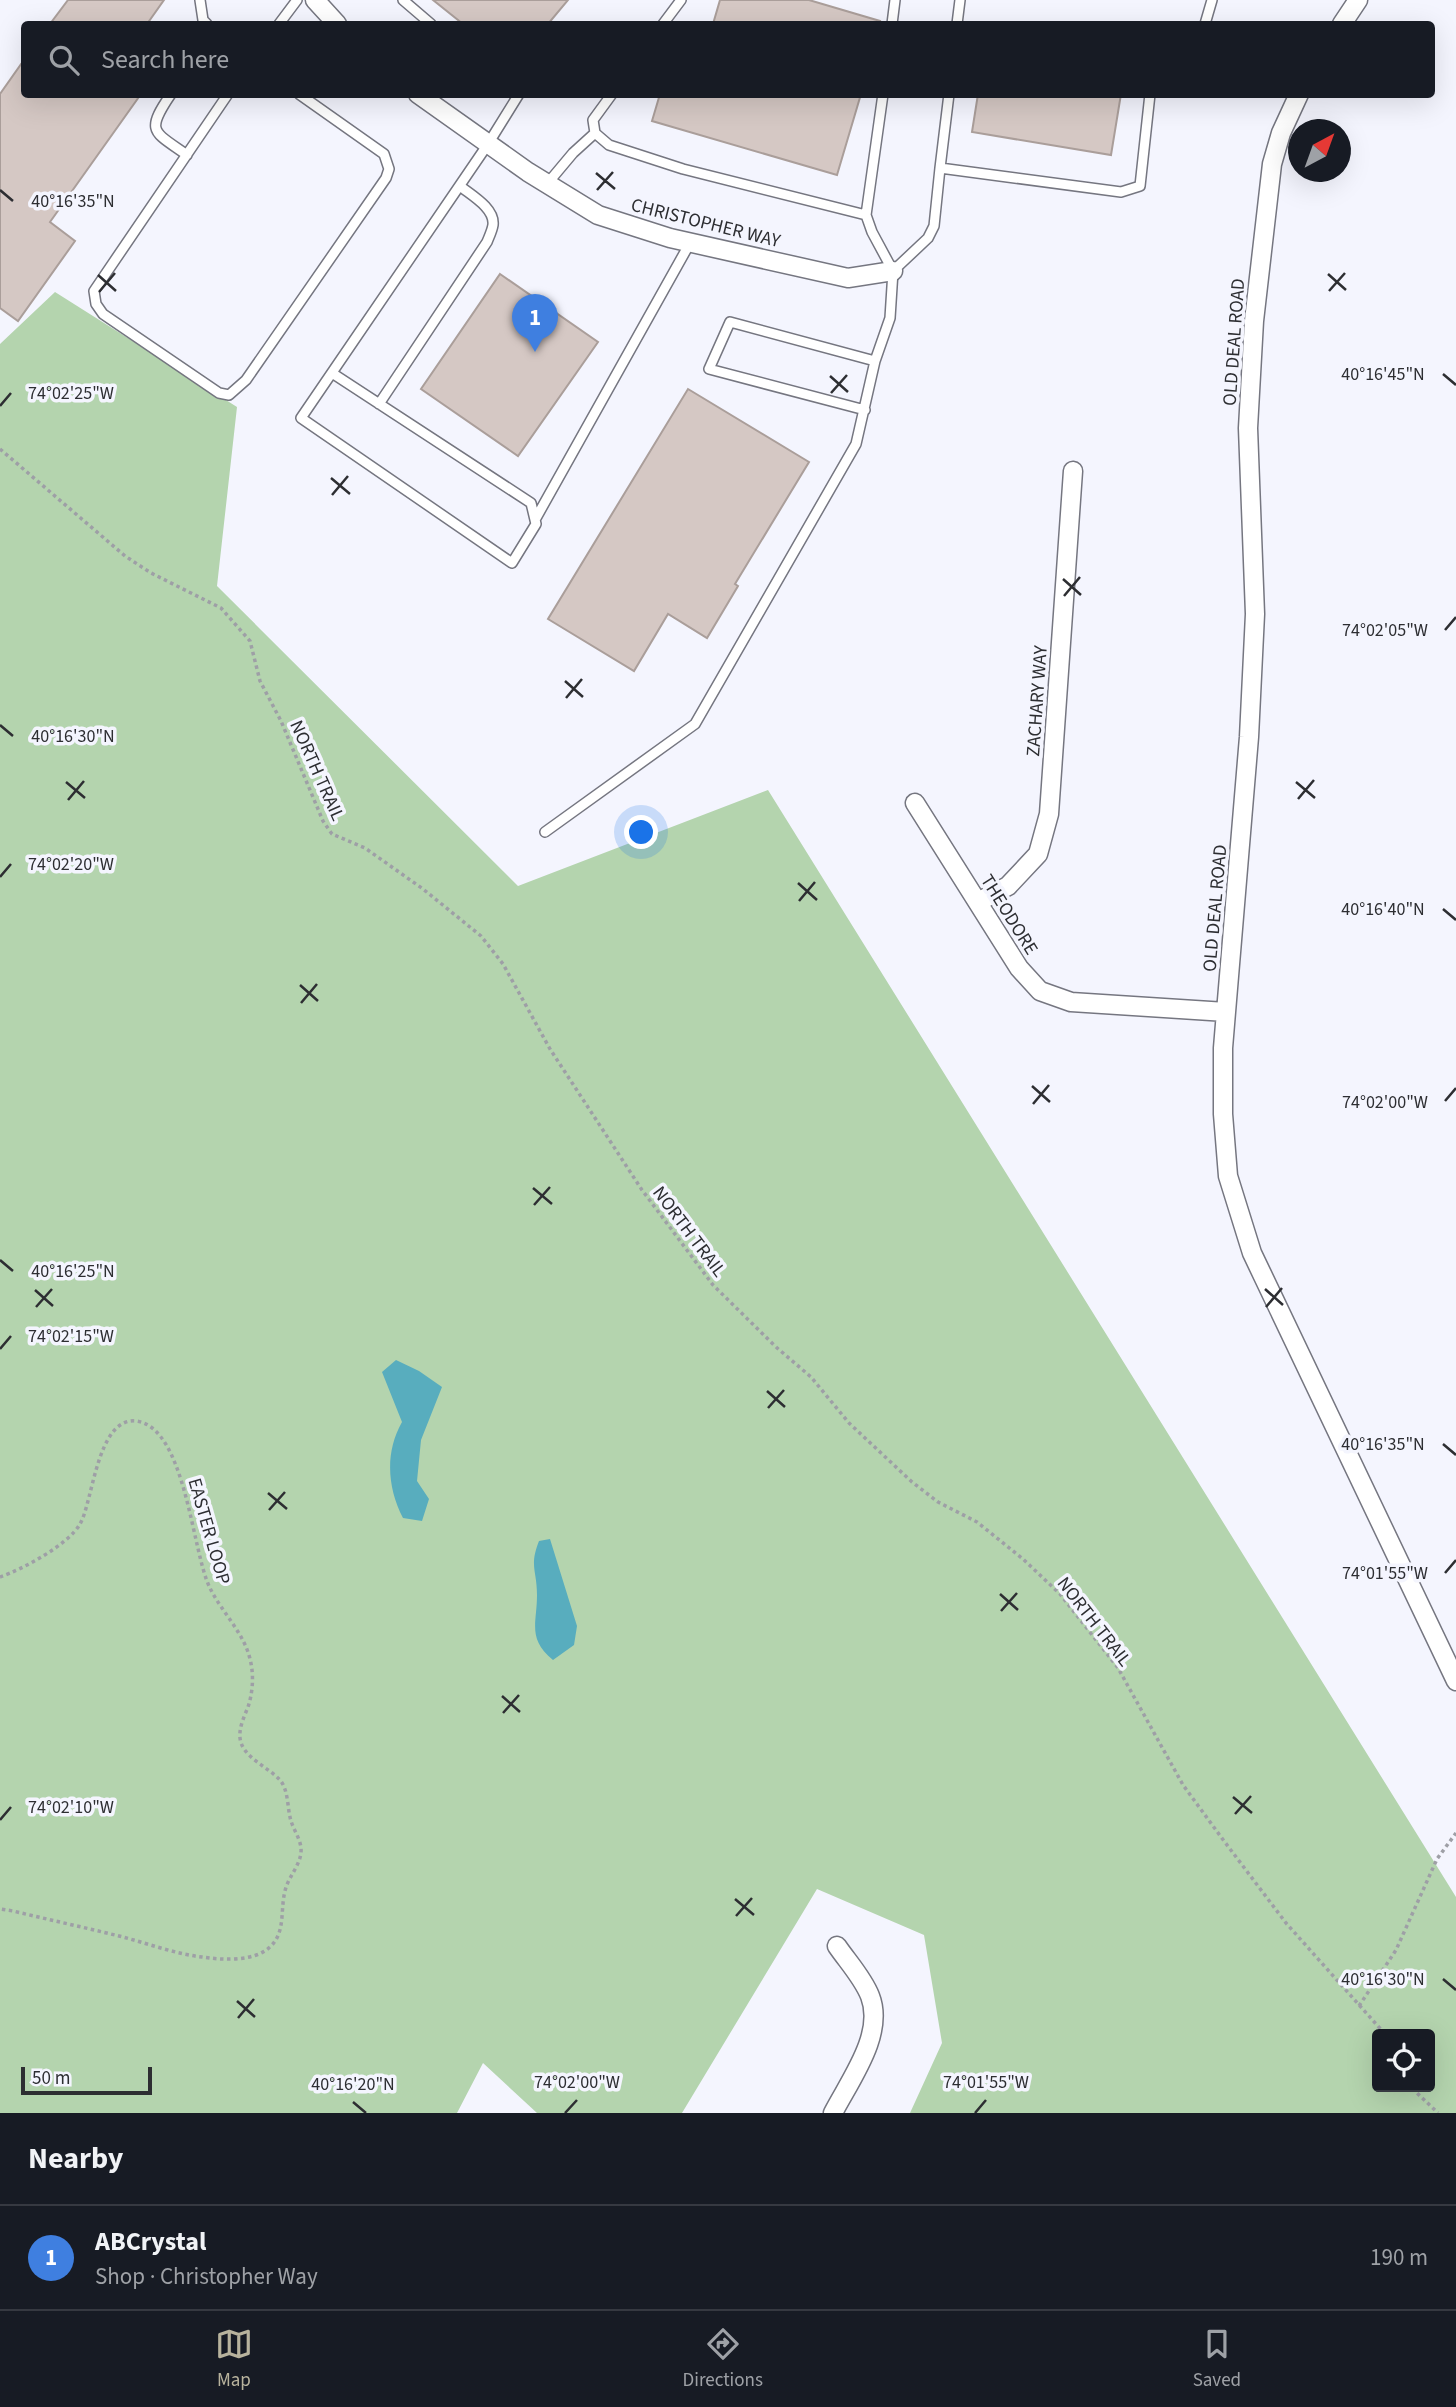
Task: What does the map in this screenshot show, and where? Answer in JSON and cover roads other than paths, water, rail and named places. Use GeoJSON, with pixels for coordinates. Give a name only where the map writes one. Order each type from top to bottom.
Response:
{"type":"FeatureCollection","features":[{"type":"Feature","properties":{"kind":"street"},"geometry":{"type":"LineString","coordinates":[[315,0],[334,21]]}},
{"type":"Feature","properties":{"kind":"street"},"geometry":{"type":"LineString","coordinates":[[1344,21],[1358,0]]}},
{"type":"Feature","properties":{"kind":"street","name":"CHRISTOPHER WAY"},"geometry":{"type":"LineString","coordinates":[[424,98],[547,184],[598,215],[690,243],[848,278],[893,271]]}},
{"type":"Feature","properties":{"kind":"street","name":"OLD DEAL ROAD"},"geometry":{"type":"LineString","coordinates":[[1297,98],[1281,133],[1272,164],[1254,321],[1248,428],[1255,614],[1249,737],[1223,1048],[1223,1114],[1228,1176],[1252,1253],[1456,1681]]}},
{"type":"Feature","properties":{"kind":"street","name":"ZACHARY WAY"},"geometry":{"type":"LineString","coordinates":[[978,902],[1008,886],[1038,853],[1049,814],[1073,471]]}},
{"type":"Feature","properties":{"kind":"street","name":"THEODORE"},"geometry":{"type":"LineString","coordinates":[[915,803],[1018,968],[1040,991],[1071,1002],[1226,1012]]}},
{"type":"Feature","properties":{"kind":"street"},"geometry":{"type":"LineString","coordinates":[[833,2113],[868,2045],[874,2015],[866,1988],[837,1946]]}},
{"type":"Feature","properties":{"kind":"lane"},"geometry":{"type":"LineString","coordinates":[[200,0],[204,21]]}},
{"type":"Feature","properties":{"kind":"lane"},"geometry":{"type":"LineString","coordinates":[[280,21],[297,0]]}},
{"type":"Feature","properties":{"kind":"lane"},"geometry":{"type":"LineString","coordinates":[[404,0],[428,21]]}},
{"type":"Feature","properties":{"kind":"lane"},"geometry":{"type":"LineString","coordinates":[[665,21],[681,0]]}},
{"type":"Feature","properties":{"kind":"lane"},"geometry":{"type":"LineString","coordinates":[[892,21],[895,0]]}},
{"type":"Feature","properties":{"kind":"lane"},"geometry":{"type":"LineString","coordinates":[[957,21],[960,0]]}},
{"type":"Feature","properties":{"kind":"lane"},"geometry":{"type":"LineString","coordinates":[[1206,21],[1212,0]]}},
{"type":"Feature","properties":{"kind":"lane"},"geometry":{"type":"LineString","coordinates":[[168,98],[156,116],[155,126],[158,135],[187,155]]}},
{"type":"Feature","properties":{"kind":"lane"},"geometry":{"type":"LineString","coordinates":[[226,98],[94,291],[96,303],[103,314],[219,393],[229,395],[246,380],[386,178],[389,169],[384,154],[305,98]]}},
{"type":"Feature","properties":{"kind":"lane"},"geometry":{"type":"LineString","coordinates":[[332,373],[531,503],[536,524],[512,564],[301,418],[460,186],[517,98]]}},
{"type":"Feature","properties":{"kind":"lane"},"geometry":{"type":"LineString","coordinates":[[609,98],[593,120],[595,133],[609,145],[683,169],[866,215]]}},
{"type":"Feature","properties":{"kind":"lane"},"geometry":{"type":"LineString","coordinates":[[545,832],[695,724],[856,444],[875,362],[890,318],[893,271],[866,215],[882,98]]}},
{"type":"Feature","properties":{"kind":"lane"},"geometry":{"type":"LineString","coordinates":[[893,271],[928,238],[934,226],[949,98]]}},
{"type":"Feature","properties":{"kind":"lane"},"geometry":{"type":"LineString","coordinates":[[940,168],[1121,192],[1132,190],[1139,186],[1150,98]]}},
{"type":"Feature","properties":{"kind":"lane"},"geometry":{"type":"LineString","coordinates":[[547,184],[595,133]]}},
{"type":"Feature","properties":{"kind":"lane"},"geometry":{"type":"LineString","coordinates":[[379,404],[487,242],[494,224],[480,202],[460,186]]}},
{"type":"Feature","properties":{"kind":"lane"},"geometry":{"type":"LineString","coordinates":[[536,518],[690,243]]}},
{"type":"Feature","properties":{"kind":"lane"},"geometry":{"type":"LineString","coordinates":[[865,410],[709,369],[730,322],[875,362]]}},
{"type":"Feature","properties":{"kind":"water"},"geometry":{"type":"Polygon","coordinates":[[[396,1360],[419,1371],[442,1387],[421,1440],[417,1481],[429,1499],[422,1521],[403,1518],[391,1482],[393,1445],[402,1422],[382,1372],[396,1360]]]}},
{"type":"Feature","properties":{"kind":"water"},"geometry":{"type":"Polygon","coordinates":[[[550,1539],[577,1626],[574,1645],[553,1660],[540,1645],[535,1630],[537,1587],[534,1556],[539,1541],[550,1539]]]}},
{"type":"Feature","properties":{"kind":"place","name":"ABCrystal"},"geometry":{"type":"Point","coordinates":[535,352]}}]}
